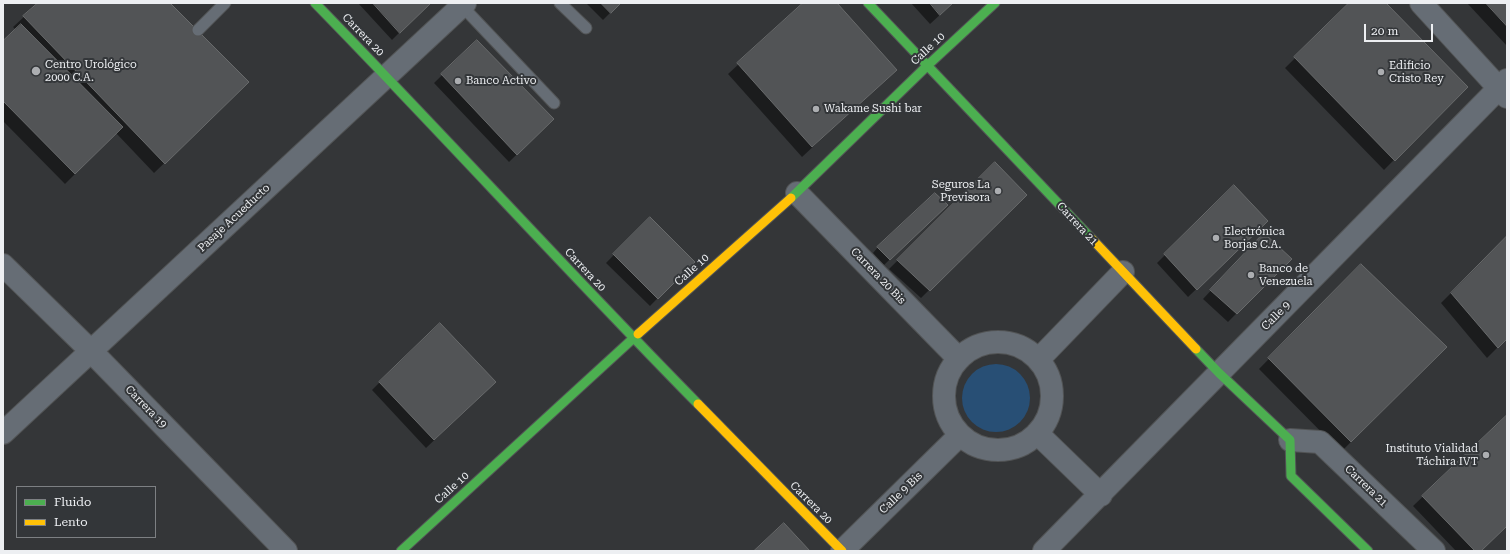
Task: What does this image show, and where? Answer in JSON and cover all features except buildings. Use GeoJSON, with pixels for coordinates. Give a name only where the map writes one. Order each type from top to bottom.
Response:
{"type":"FeatureCollection","features":[{"type":"Feature","properties":{"kind":"street","name":"Carrera 20"},"geometry":{"type":"LineString","coordinates":[[315,3],[387,77],[633,338],[842,551]]}},
{"type":"Feature","properties":{"kind":"street","name":"Carrera 21"},"geometry":{"type":"LineString","coordinates":[[868,3],[1219,373],[1290,440],[1320,442],[1434,551]]}},
{"type":"Feature","properties":{"kind":"street","name":"Calle 10"},"geometry":{"type":"LineString","coordinates":[[401,551],[633,338],[797,193],[928,65],[995,3]]}},
{"type":"Feature","properties":{"kind":"street"},"geometry":{"type":"LineString","coordinates":[[1421,3],[1504,89]]}},
{"type":"Feature","properties":{"kind":"street","name":"Pasaje Acueducto"},"geometry":{"type":"LineString","coordinates":[[3,433],[90,350],[464,5]]}},
{"type":"Feature","properties":{"kind":"street","name":"Calle 9"},"geometry":{"type":"LineString","coordinates":[[1044,551],[1101,495],[1219,373],[1504,89]]}},
{"type":"Feature","properties":{"kind":"street","name":"Carrera 20 Bis"},"geometry":{"type":"LineString","coordinates":[[797,193],[959,359]]}},
{"type":"Feature","properties":{"kind":"street","name":"Carrera 19"},"geometry":{"type":"LineString","coordinates":[[3,265],[90,350],[286,551]]}},
{"type":"Feature","properties":{"kind":"street"},"geometry":{"type":"LineString","coordinates":[[1039,359],[1123,272]]}},
{"type":"Feature","properties":{"kind":"street"},"geometry":{"type":"LineString","coordinates":[[990,342],[1008,342],[1024,348],[1039,359],[1048,372],[1052,388],[1052,404],[1047,420],[1037,433],[1026,442],[1013,448],[999,450],[985,448],[972,443],[960,435],[952,424],[946,411],[944,397],[950,370],[959,359],[973,348],[990,342]]}},
{"type":"Feature","properties":{"kind":"street"},"geometry":{"type":"LineString","coordinates":[[1037,433],[1101,495]]}},
{"type":"Feature","properties":{"kind":"street","name":"Calle 9 Bis"},"geometry":{"type":"LineString","coordinates":[[842,551],[960,435]]}},
{"type":"Feature","properties":{"kind":"street"},"geometry":{"type":"LineString","coordinates":[[1290,440],[1291,476],[1368,551]]}},
{"type":"Feature","properties":{"kind":"lane"},"geometry":{"type":"LineString","coordinates":[[198,30],[225,3]]}},
{"type":"Feature","properties":{"kind":"lane"},"geometry":{"type":"LineString","coordinates":[[560,3],[586,28]]}},
{"type":"Feature","properties":{"kind":"lane"},"geometry":{"type":"LineString","coordinates":[[464,5],[554,103]]}},
{"type":"Feature","properties":{"kind":"shaded area"},"geometry":{"type":"Polygon","coordinates":[[[996,364],[1009,367],[1020,374],[1027,385],[1030,398],[1027,411],[1020,422],[1009,429],[996,432],[983,429],[972,422],[965,411],[962,398],[965,385],[972,374],[983,367],[996,364]]]}},
{"type":"Feature","properties":{"kind":"traffic: fast"},"geometry":{"type":"LineString","coordinates":[[315,3],[698,404]]}},
{"type":"Feature","properties":{"kind":"traffic: fast"},"geometry":{"type":"LineString","coordinates":[[868,3],[1092,239]]}},
{"type":"Feature","properties":{"kind":"traffic: fast"},"geometry":{"type":"LineString","coordinates":[[791,198],[928,65],[995,3]]}},
{"type":"Feature","properties":{"kind":"traffic: fast"},"geometry":{"type":"LineString","coordinates":[[401,551],[638,334]]}},
{"type":"Feature","properties":{"kind":"traffic: fast"},"geometry":{"type":"LineString","coordinates":[[1196,349],[1219,373],[1290,440],[1291,476],[1368,551]]}},
{"type":"Feature","properties":{"kind":"traffic: slow"},"geometry":{"type":"LineString","coordinates":[[638,334],[791,198]]}},
{"type":"Feature","properties":{"kind":"traffic: slow"},"geometry":{"type":"LineString","coordinates":[[1092,239],[1196,349]]}},
{"type":"Feature","properties":{"kind":"traffic: slow"},"geometry":{"type":"LineString","coordinates":[[698,404],[842,551]]}},
{"type":"Feature","properties":{"kind":"place","name":"Centro Urológico 2000 C.A."},"geometry":{"type":"Point","coordinates":[36,71]}},
{"type":"Feature","properties":{"kind":"place","name":"Edificio Cristo Rey"},"geometry":{"type":"Point","coordinates":[1381,72]}},
{"type":"Feature","properties":{"kind":"place","name":"Banco Activo"},"geometry":{"type":"Point","coordinates":[458,81]}},
{"type":"Feature","properties":{"kind":"place","name":"Wakame Sushi bar"},"geometry":{"type":"Point","coordinates":[816,109]}},
{"type":"Feature","properties":{"kind":"place","name":"Seguros La Previsora"},"geometry":{"type":"Point","coordinates":[998,191]}},
{"type":"Feature","properties":{"kind":"place","name":"Electrónica Borjas C.A."},"geometry":{"type":"Point","coordinates":[1216,238]}},
{"type":"Feature","properties":{"kind":"place","name":"Banco de Venezuela"},"geometry":{"type":"Point","coordinates":[1251,275]}},
{"type":"Feature","properties":{"kind":"place","name":"Instituto Vialidad Táchira IVT"},"geometry":{"type":"Point","coordinates":[1486,455]}}]}
